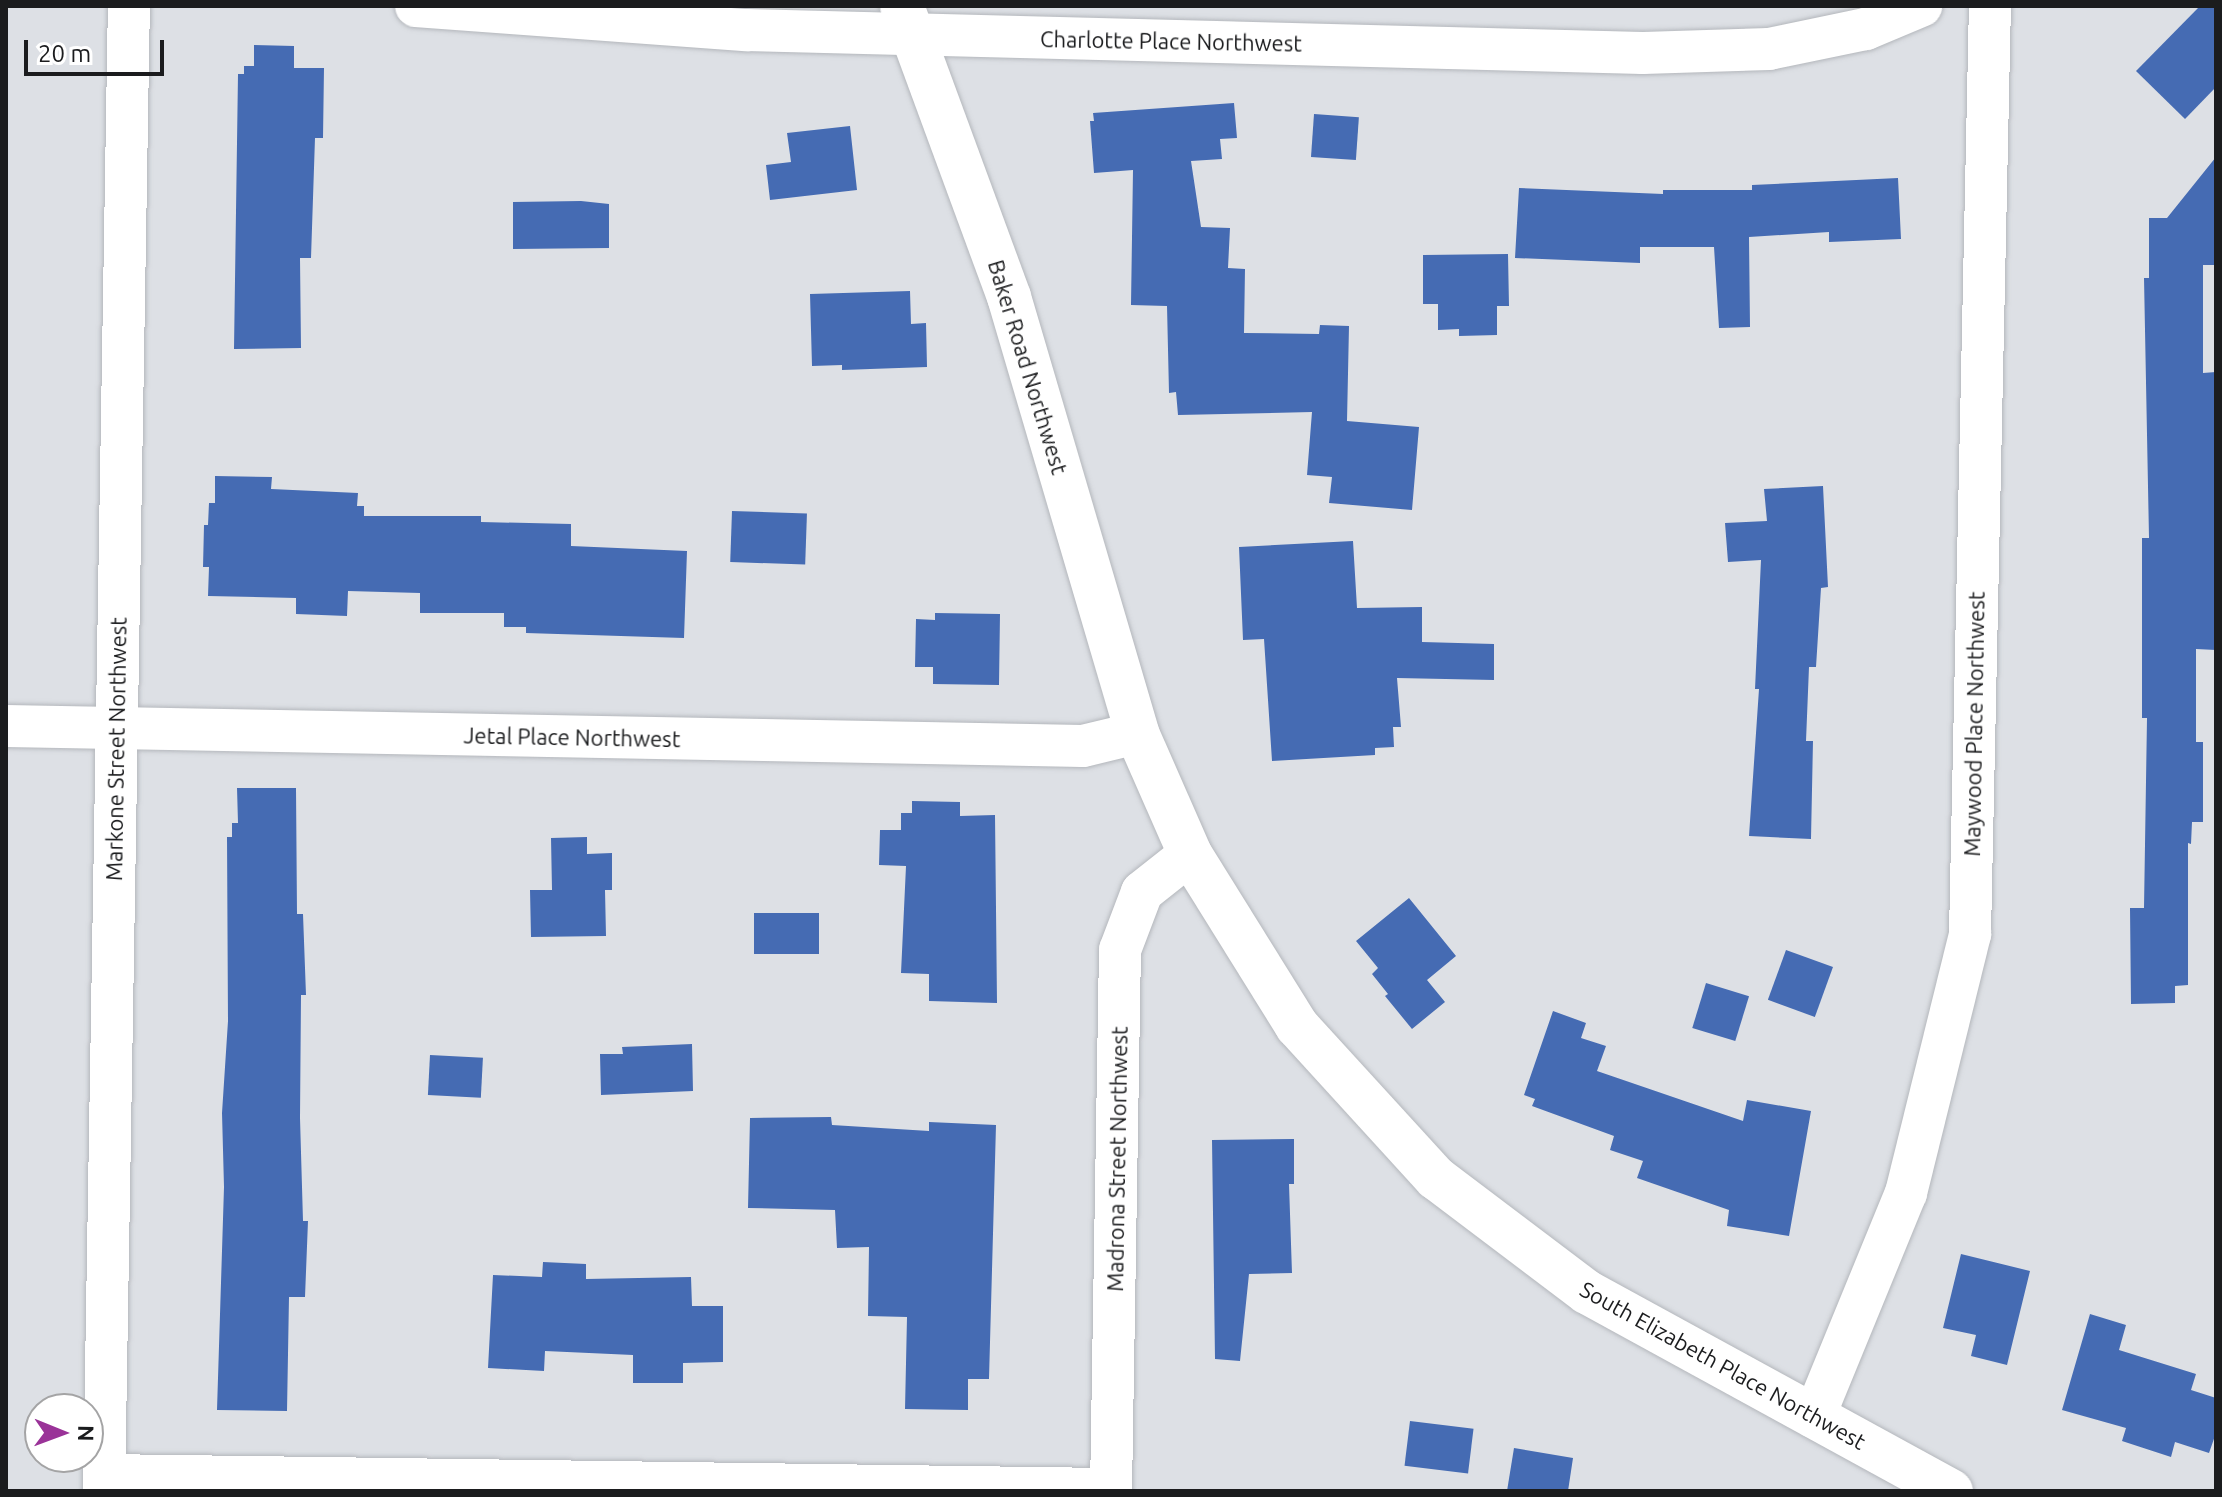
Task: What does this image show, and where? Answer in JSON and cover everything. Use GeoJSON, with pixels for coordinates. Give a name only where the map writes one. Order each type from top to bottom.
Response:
{"type":"FeatureCollection","features":[{"type":"Feature","properties":{"kind":"street","name":"Markone Street Northwest"},"geometry":{"type":"LineString","coordinates":[[104,1483],[129,6]]}},
{"type":"Feature","properties":{"kind":"street","name":"Charlotte Place Northwest"},"geometry":{"type":"LineString","coordinates":[[416,6],[746,30],[908,20],[1658,52],[1769,49],[1866,29],[1921,6]]}},
{"type":"Feature","properties":{"kind":"street","name":"Maywood Place Northwest"},"geometry":{"type":"LineString","coordinates":[[1814,1417],[1906,1193],[1970,934],[1990,6]]}},
{"type":"Feature","properties":{"kind":"street","name":"Baker Road Northwest"},"geometry":{"type":"LineString","coordinates":[[908,20],[1009,297],[1137,733]]}},
{"type":"Feature","properties":{"kind":"street","name":"Jetal Place Northwest"},"geometry":{"type":"LineString","coordinates":[[6,726],[1083,746],[1137,733]]}},
{"type":"Feature","properties":{"kind":"street","name":"South Elizabeth Place Northwest"},"geometry":{"type":"LineString","coordinates":[[1137,733],[1190,854],[1297,1026],[1436,1178],[1587,1292],[1951,1491]]}},
{"type":"Feature","properties":{"kind":"street","name":"Madrona Street Northwest"},"geometry":{"type":"LineString","coordinates":[[1111,1490],[1120,950],[1142,892],[1190,854]]}},
{"type":"Feature","properties":{"kind":"street"},"geometry":{"type":"LineString","coordinates":[[104,1483],[1111,1490]]}},
{"type":"Feature","properties":{"kind":"building"},"geometry":{"type":"Polygon","coordinates":[[[2200,6],[2216,6],[2216,87],[2185,119],[2136,71],[2200,6]]]}},
{"type":"Feature","properties":{"kind":"building"},"geometry":{"type":"Polygon","coordinates":[[[254,45],[294,46],[294,68],[324,68],[323,138],[315,138],[311,258],[300,258],[301,348],[234,349],[238,74],[244,74],[244,66],[254,66],[254,45]]]}},
{"type":"Feature","properties":{"kind":"building"},"geometry":{"type":"Polygon","coordinates":[[[1234,103],[1237,138],[1220,139],[1222,159],[1191,161],[1201,227],[1230,228],[1228,268],[1245,269],[1244,333],[1319,334],[1320,325],[1349,326],[1347,421],[1419,427],[1412,510],[1329,503],[1332,477],[1307,475],[1312,412],[1178,415],[1176,392],[1169,393],[1167,306],[1131,305],[1133,170],[1094,173],[1090,121],[1094,121],[1093,113],[1234,103]]]}},
{"type":"Feature","properties":{"kind":"building"},"geometry":{"type":"Polygon","coordinates":[[[1314,114],[1359,117],[1356,160],[1311,157],[1314,114]]]}},
{"type":"Feature","properties":{"kind":"building"},"geometry":{"type":"Polygon","coordinates":[[[850,126],[857,190],[770,200],[766,165],[791,162],[787,133],[850,126]]]}},
{"type":"Feature","properties":{"kind":"building"},"geometry":{"type":"Polygon","coordinates":[[[2216,157],[2216,265],[2203,265],[2203,373],[2216,372],[2216,650],[2196,649],[2196,742],[2203,742],[2203,822],[2192,822],[2191,844],[2188,843],[2188,985],[2175,986],[2175,1003],[2131,1004],[2130,908],[2144,908],[2147,718],[2142,718],[2142,538],[2149,538],[2144,278],[2149,278],[2149,218],[2167,218],[2216,157]]]}},
{"type":"Feature","properties":{"kind":"building"},"geometry":{"type":"Polygon","coordinates":[[[1898,178],[1901,239],[1829,242],[1829,232],[1749,237],[1750,327],[1719,328],[1714,247],[1640,247],[1640,263],[1515,258],[1519,188],[1663,194],[1663,190],[1752,190],[1752,185],[1898,178]]]}},
{"type":"Feature","properties":{"kind":"building"},"geometry":{"type":"Polygon","coordinates":[[[581,201],[609,204],[609,248],[513,249],[513,202],[581,201]]]}},
{"type":"Feature","properties":{"kind":"building"},"geometry":{"type":"Polygon","coordinates":[[[1508,254],[1509,306],[1497,306],[1497,335],[1459,336],[1459,329],[1438,330],[1438,304],[1423,304],[1423,255],[1508,254]]]}},
{"type":"Feature","properties":{"kind":"building"},"geometry":{"type":"Polygon","coordinates":[[[910,291],[911,324],[926,323],[927,367],[842,370],[842,365],[812,366],[810,294],[910,291]]]}},
{"type":"Feature","properties":{"kind":"building"},"geometry":{"type":"Polygon","coordinates":[[[215,476],[272,477],[271,489],[358,493],[357,506],[364,506],[364,516],[481,516],[481,522],[571,524],[571,546],[687,551],[684,638],[526,633],[526,627],[504,627],[504,613],[420,613],[420,593],[348,591],[347,616],[296,614],[296,598],[208,596],[209,567],[203,567],[204,525],[208,525],[209,503],[215,503],[215,476]]]}},
{"type":"Feature","properties":{"kind":"building"},"geometry":{"type":"Polygon","coordinates":[[[1823,486],[1828,587],[1821,588],[1816,667],[1809,667],[1806,741],[1813,741],[1811,839],[1749,836],[1759,689],[1755,689],[1761,560],[1728,562],[1725,523],[1767,521],[1764,489],[1823,486]]]}},
{"type":"Feature","properties":{"kind":"building"},"geometry":{"type":"Polygon","coordinates":[[[732,511],[807,514],[805,565],[730,562],[732,511]]]}},
{"type":"Feature","properties":{"kind":"building"},"geometry":{"type":"Polygon","coordinates":[[[1353,541],[1357,608],[1422,607],[1422,642],[1494,644],[1494,680],[1397,678],[1401,727],[1393,727],[1394,747],[1375,748],[1375,755],[1272,761],[1264,639],[1243,640],[1239,547],[1353,541]]]}},
{"type":"Feature","properties":{"kind":"building"},"geometry":{"type":"Polygon","coordinates":[[[935,613],[1000,614],[999,685],[933,684],[933,667],[915,667],[916,619],[935,620],[935,613]]]}},
{"type":"Feature","properties":{"kind":"building"},"geometry":{"type":"Polygon","coordinates":[[[237,788],[296,788],[297,914],[303,914],[306,995],[301,995],[300,1118],[303,1221],[308,1221],[305,1297],[289,1297],[287,1411],[217,1410],[224,1187],[222,1113],[228,1021],[227,837],[232,837],[232,823],[238,823],[237,788]]]}},
{"type":"Feature","properties":{"kind":"building"},"geometry":{"type":"Polygon","coordinates":[[[912,801],[960,802],[960,816],[995,815],[997,1003],[929,1001],[929,974],[901,973],[906,866],[879,865],[880,830],[901,830],[901,813],[912,813],[912,801]]]}},
{"type":"Feature","properties":{"kind":"building"},"geometry":{"type":"Polygon","coordinates":[[[587,837],[587,854],[612,853],[612,890],[605,890],[606,936],[531,937],[530,890],[552,890],[551,838],[587,837]]]}},
{"type":"Feature","properties":{"kind":"building"},"geometry":{"type":"Polygon","coordinates":[[[1409,898],[1456,956],[1427,980],[1445,1002],[1412,1029],[1385,996],[1388,994],[1372,974],[1378,968],[1356,941],[1409,898]]]}},
{"type":"Feature","properties":{"kind":"building"},"geometry":{"type":"Polygon","coordinates":[[[754,913],[819,913],[819,954],[754,954],[754,913]]]}},
{"type":"Feature","properties":{"kind":"building"},"geometry":{"type":"Polygon","coordinates":[[[1786,950],[1833,967],[1815,1017],[1768,1000],[1786,950]]]}},
{"type":"Feature","properties":{"kind":"building"},"geometry":{"type":"Polygon","coordinates":[[[1706,983],[1749,996],[1735,1041],[1692,1028],[1706,983]]]}},
{"type":"Feature","properties":{"kind":"building"},"geometry":{"type":"Polygon","coordinates":[[[1553,1011],[1586,1023],[1581,1038],[1606,1046],[1597,1071],[1743,1121],[1747,1100],[1811,1111],[1789,1236],[1727,1226],[1729,1210],[1637,1178],[1643,1161],[1610,1150],[1614,1136],[1532,1106],[1535,1099],[1524,1095],[1553,1011]]]}},
{"type":"Feature","properties":{"kind":"building"},"geometry":{"type":"Polygon","coordinates":[[[692,1044],[693,1091],[601,1095],[600,1054],[623,1054],[622,1047],[692,1044]]]}},
{"type":"Feature","properties":{"kind":"building"},"geometry":{"type":"Polygon","coordinates":[[[430,1055],[483,1058],[481,1098],[428,1095],[430,1055]]]}},
{"type":"Feature","properties":{"kind":"building"},"geometry":{"type":"Polygon","coordinates":[[[831,1117],[832,1125],[929,1131],[929,1122],[996,1125],[989,1379],[968,1379],[968,1410],[905,1409],[907,1317],[868,1316],[869,1247],[837,1248],[835,1210],[748,1208],[750,1118],[831,1117]]]}},
{"type":"Feature","properties":{"kind":"building"},"geometry":{"type":"Polygon","coordinates":[[[1294,1139],[1294,1184],[1289,1184],[1292,1273],[1249,1274],[1240,1361],[1215,1359],[1212,1140],[1294,1139]]]}},
{"type":"Feature","properties":{"kind":"building"},"geometry":{"type":"Polygon","coordinates":[[[1961,1254],[2030,1271],[2007,1365],[1971,1356],[1976,1335],[1943,1328],[1961,1254]]]}},
{"type":"Feature","properties":{"kind":"building"},"geometry":{"type":"Polygon","coordinates":[[[543,1262],[586,1264],[586,1279],[691,1277],[692,1306],[723,1306],[723,1362],[683,1363],[683,1383],[633,1383],[633,1355],[545,1351],[544,1371],[488,1368],[493,1275],[542,1277],[543,1262]]]}},
{"type":"Feature","properties":{"kind":"building"},"geometry":{"type":"Polygon","coordinates":[[[2090,1314],[2126,1325],[2119,1350],[2196,1374],[2191,1390],[2216,1398],[2216,1433],[2209,1453],[2175,1442],[2171,1457],[2122,1441],[2126,1428],[2062,1410],[2090,1314]]]}},
{"type":"Feature","properties":{"kind":"building"},"geometry":{"type":"Polygon","coordinates":[[[1410,1421],[1474,1429],[1468,1473],[1405,1466],[1410,1421]]]}},
{"type":"Feature","properties":{"kind":"building"},"geometry":{"type":"Polygon","coordinates":[[[1514,1448],[1573,1458],[1568,1491],[1507,1491],[1514,1448]]]}}]}
